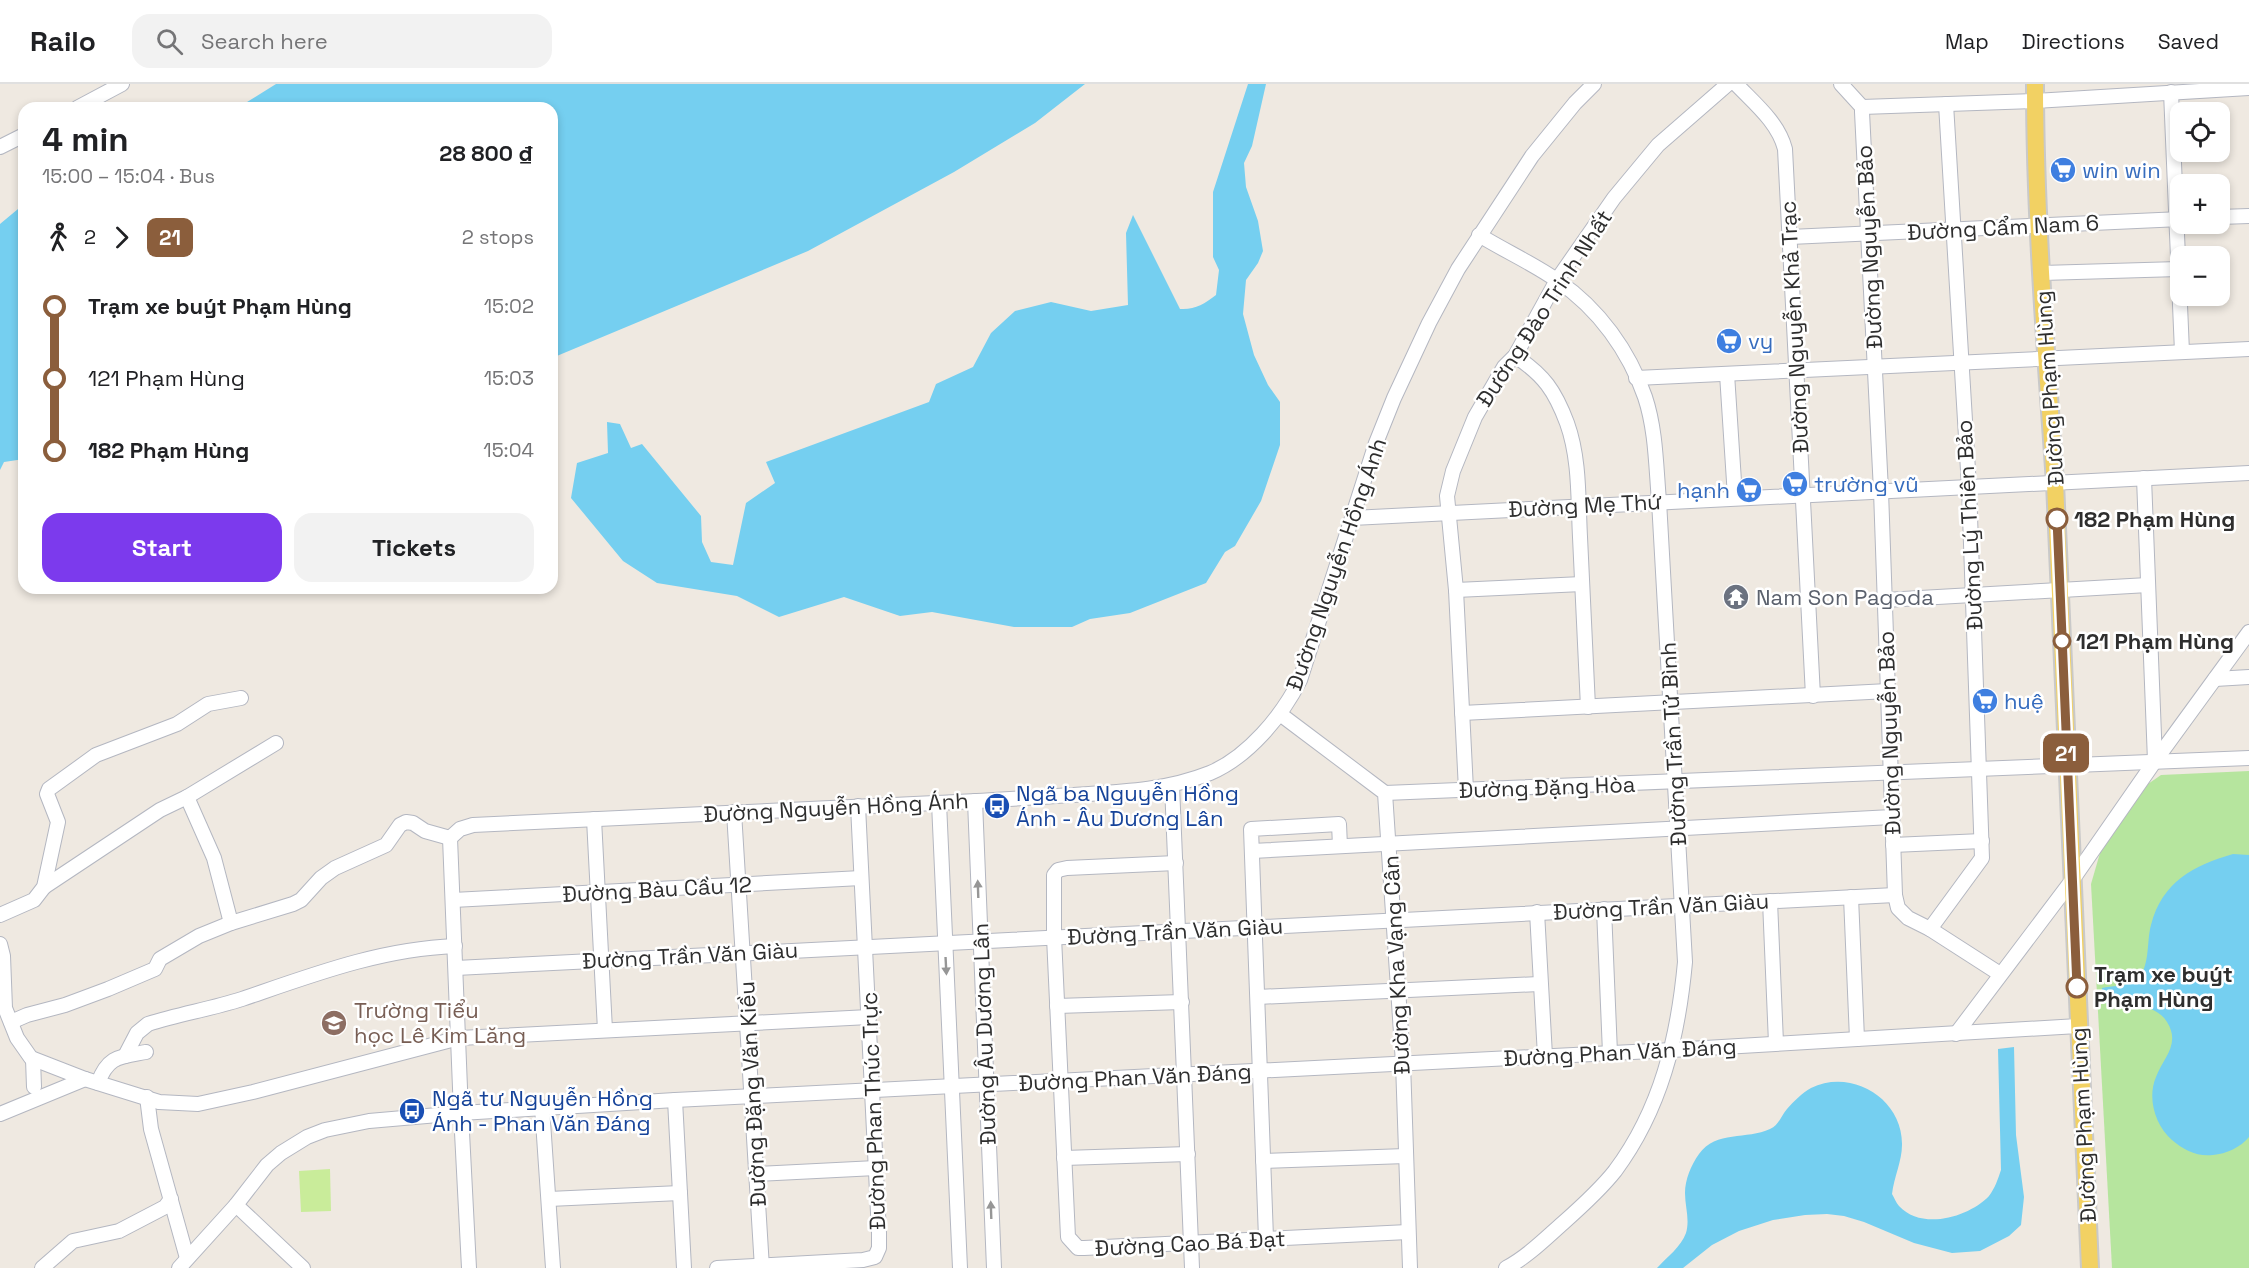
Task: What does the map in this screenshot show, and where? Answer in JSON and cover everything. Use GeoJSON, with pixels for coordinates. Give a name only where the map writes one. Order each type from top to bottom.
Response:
{"type":"FeatureCollection","features":[{"type":"Feature","properties":{"kind":"main road","name":"Đường Phạm Hùng"},"geometry":{"type":"LineString","coordinates":[[2035,92],[2090,1268]]}},
{"type":"Feature","properties":{"kind":"street"},"geometry":{"type":"LineString","coordinates":[[88,102],[122,84]]}},
{"type":"Feature","properties":{"kind":"street","name":"Đường Nguyễn Hồng Ánh"},"geometry":{"type":"LineString","coordinates":[[450,838],[460,829],[473,825],[975,801],[1137,790],[1172,785],[1213,771],[1236,757],[1262,735],[1280,714],[1300,680],[1376,443],[1394,398],[1448,286],[1532,156],[1575,103],[1594,84]]}},
{"type":"Feature","properties":{"kind":"street","name":"Đường Đào Trinh Nhất"},"geometry":{"type":"LineString","coordinates":[[1466,790],[1456,590],[1447,496],[1453,471],[1475,417],[1504,367],[1515,356],[1557,280],[1630,177],[1658,145],[1728,84]]}},
{"type":"Feature","properties":{"kind":"street","name":"Đường Nguyễn Khả Trạc"},"geometry":{"type":"LineString","coordinates":[[1736,84],[1772,122],[1782,139],[1786,163],[1813,696]]}},
{"type":"Feature","properties":{"kind":"street"},"geometry":{"type":"LineString","coordinates":[[1840,84],[1862,107],[1946,104],[2035,92],[2171,92],[2249,88]]}},
{"type":"Feature","properties":{"kind":"street"},"geometry":{"type":"LineString","coordinates":[[2171,92],[2176,174]]}},
{"type":"Feature","properties":{"kind":"street","name":"Đường Lý Thiên Bảo"},"geometry":{"type":"LineString","coordinates":[[1930,929],[1982,858],[1969,487],[1946,104]]}},
{"type":"Feature","properties":{"kind":"street","name":"Đường Nguyễn Bảo"},"geometry":{"type":"LineString","coordinates":[[1862,107],[1881,491],[1895,895]]}},
{"type":"Feature","properties":{"kind":"street"},"geometry":{"type":"LineString","coordinates":[[0,147],[18,138]]}},
{"type":"Feature","properties":{"kind":"street"},"geometry":{"type":"LineString","coordinates":[[2230,217],[2249,216]]}},
{"type":"Feature","properties":{"kind":"street","name":"Đường Cẩm Nam 6"},"geometry":{"type":"LineString","coordinates":[[1790,237],[2170,219]]}},
{"type":"Feature","properties":{"kind":"street","name":"Đường Trần Tử Bình"},"geometry":{"type":"LineString","coordinates":[[1479,235],[1557,280],[1599,316],[1620,346],[1645,398],[1653,437],[1659,501],[1685,962],[1672,1050],[1654,1103],[1615,1171],[1568,1219],[1506,1268]]}},
{"type":"Feature","properties":{"kind":"street"},"geometry":{"type":"LineString","coordinates":[[2042,273],[2170,269]]}},
{"type":"Feature","properties":{"kind":"street"},"geometry":{"type":"LineString","coordinates":[[2180,306],[2182,352]]}},
{"type":"Feature","properties":{"kind":"street"},"geometry":{"type":"LineString","coordinates":[[1636,378],[2249,349]]}},
{"type":"Feature","properties":{"kind":"street"},"geometry":{"type":"LineString","coordinates":[[1515,356],[1536,370],[1546,382],[1567,424],[1576,462],[1588,707]]}},
{"type":"Feature","properties":{"kind":"street"},"geometry":{"type":"LineString","coordinates":[[1727,374],[1735,497]]}},
{"type":"Feature","properties":{"kind":"street","name":"Đường Mẹ Thứ"},"geometry":{"type":"LineString","coordinates":[[1352,518],[2249,473]]}},
{"type":"Feature","properties":{"kind":"street"},"geometry":{"type":"LineString","coordinates":[[2144,478],[2155,761]]}},
{"type":"Feature","properties":{"kind":"street"},"geometry":{"type":"LineString","coordinates":[[1456,590],[1582,584]]}},
{"type":"Feature","properties":{"kind":"street"},"geometry":{"type":"LineString","coordinates":[[1885,600],[2148,585]]}},
{"type":"Feature","properties":{"kind":"street"},"geometry":{"type":"LineString","coordinates":[[1956,1034],[2073,879],[2249,632]]}},
{"type":"Feature","properties":{"kind":"street"},"geometry":{"type":"LineString","coordinates":[[2215,679],[2249,677]]}},
{"type":"Feature","properties":{"kind":"street"},"geometry":{"type":"LineString","coordinates":[[1462,713],[1888,692]]}},
{"type":"Feature","properties":{"kind":"street"},"geometry":{"type":"LineString","coordinates":[[44,887],[58,822],[47,794],[49,789],[96,755],[177,724],[208,704],[241,698]]}},
{"type":"Feature","properties":{"kind":"street"},"geometry":{"type":"LineString","coordinates":[[1280,714],[1385,793]]}},
{"type":"Feature","properties":{"kind":"street"},"geometry":{"type":"LineString","coordinates":[[0,915],[34,900],[44,887],[142,821],[187,797],[276,743]]}},
{"type":"Feature","properties":{"kind":"street","name":"Đường Đặng Hòa"},"geometry":{"type":"LineString","coordinates":[[1385,793],[2249,758]]}},
{"type":"Feature","properties":{"kind":"street"},"geometry":{"type":"LineString","coordinates":[[1172,785],[1192,1268]]}},
{"type":"Feature","properties":{"kind":"street","name":"Đường Kha Vạng Cân"},"geometry":{"type":"LineString","coordinates":[[1385,793],[1402,1063],[1410,1268]]}},
{"type":"Feature","properties":{"kind":"street"},"geometry":{"type":"LineString","coordinates":[[187,797],[214,858],[231,923]]}},
{"type":"Feature","properties":{"kind":"street","name":"Đường Âu Dương Lân"},"geometry":{"type":"LineString","coordinates":[[975,801],[994,1268]]}},
{"type":"Feature","properties":{"kind":"street","name":"Đường Âu Dương Lân"},"geometry":{"type":"LineString","coordinates":[[939,802],[960,1268]]}},
{"type":"Feature","properties":{"kind":"street","name":"Đường Phan Thúc Trực"},"geometry":{"type":"LineString","coordinates":[[717,1268],[862,1260],[875,1257],[879,1248],[870,1017],[858,806]]}},
{"type":"Feature","properties":{"kind":"street","name":"Đường Đặng Văn Kiều"},"geometry":{"type":"LineString","coordinates":[[734,812],[762,1267]]}},
{"type":"Feature","properties":{"kind":"street"},"geometry":{"type":"LineString","coordinates":[[1252,851],[1892,817]]}},
{"type":"Feature","properties":{"kind":"street"},"geometry":{"type":"LineString","coordinates":[[594,819],[605,1030]]}},
{"type":"Feature","properties":{"kind":"street"},"geometry":{"type":"LineString","coordinates":[[11,1022],[37,1011],[65,1005],[108,989],[155,969],[160,959],[176,948],[231,923],[301,900],[321,878],[335,868],[386,845],[400,825],[406,822],[425,831],[450,838],[469,1268]]}},
{"type":"Feature","properties":{"kind":"street"},"geometry":{"type":"LineString","coordinates":[[1266,1238],[1251,829],[1339,824],[1340,846]]}},
{"type":"Feature","properties":{"kind":"street"},"geometry":{"type":"LineString","coordinates":[[1893,845],[1982,841]]}},
{"type":"Feature","properties":{"kind":"street","name":"Đường Cao Bá Đạt"},"geometry":{"type":"LineString","coordinates":[[1176,863],[1067,868],[1058,870],[1052,881],[1068,1237],[1078,1248],[1408,1232]]}},
{"type":"Feature","properties":{"kind":"street","name":"Đường Bàu Cầu 12"},"geometry":{"type":"LineString","coordinates":[[453,900],[861,878]]}},
{"type":"Feature","properties":{"kind":"street"},"geometry":{"type":"LineString","coordinates":[[1895,895],[1898,908],[1908,918],[1930,929],[2000,974]]}},
{"type":"Feature","properties":{"kind":"street","name":"Đường Trần Văn Giàu"},"geometry":{"type":"LineString","coordinates":[[456,968],[1895,895]]}},
{"type":"Feature","properties":{"kind":"street"},"geometry":{"type":"LineString","coordinates":[[1851,897],[1857,1039]]}},
{"type":"Feature","properties":{"kind":"street"},"geometry":{"type":"LineString","coordinates":[[1770,901],[1776,1044]]}},
{"type":"Feature","properties":{"kind":"street"},"geometry":{"type":"LineString","coordinates":[[1604,909],[1610,1053]]}},
{"type":"Feature","properties":{"kind":"street"},"geometry":{"type":"LineString","coordinates":[[1537,912],[1539,984],[1545,1056]]}},
{"type":"Feature","properties":{"kind":"street"},"geometry":{"type":"LineString","coordinates":[[0,944],[3,956],[3,1008],[17,1038],[33,1059],[159,1102],[198,1104],[253,1092],[459,1038],[870,1017]]}},
{"type":"Feature","properties":{"kind":"street"},"geometry":{"type":"LineString","coordinates":[[125,1056],[137,1034],[148,1024],[234,1001],[357,961],[425,947],[455,946]]}},
{"type":"Feature","properties":{"kind":"street"},"geometry":{"type":"LineString","coordinates":[[1258,997],[1539,984]]}},
{"type":"Feature","properties":{"kind":"street"},"geometry":{"type":"LineString","coordinates":[[1057,1006],[1182,1002]]}},
{"type":"Feature","properties":{"kind":"street","name":"Đường Phan Văn Đáng"},"geometry":{"type":"LineString","coordinates":[[182,1265],[236,1205],[267,1165],[281,1153],[316,1134],[369,1121],[542,1107],[1672,1050],[2078,1026]]}},
{"type":"Feature","properties":{"kind":"street"},"geometry":{"type":"LineString","coordinates":[[0,1114],[92,1081],[110,1062],[146,1052]]}},
{"type":"Feature","properties":{"kind":"street"},"geometry":{"type":"LineString","coordinates":[[33,1059],[34,1087]]}},
{"type":"Feature","properties":{"kind":"street"},"geometry":{"type":"LineString","coordinates":[[147,1097],[151,1129],[171,1199],[182,1265]]}},
{"type":"Feature","properties":{"kind":"street"},"geometry":{"type":"LineString","coordinates":[[675,1100],[684,1268]]}},
{"type":"Feature","properties":{"kind":"street"},"geometry":{"type":"LineString","coordinates":[[542,1107],[553,1268]]}},
{"type":"Feature","properties":{"kind":"street"},"geometry":{"type":"LineString","coordinates":[[1064,1158],[1188,1154]]}},
{"type":"Feature","properties":{"kind":"street"},"geometry":{"type":"LineString","coordinates":[[1263,1161],[1406,1156]]}},
{"type":"Feature","properties":{"kind":"street"},"geometry":{"type":"LineString","coordinates":[[757,1174],[876,1168]]}},
{"type":"Feature","properties":{"kind":"street"},"geometry":{"type":"LineString","coordinates":[[549,1199],[680,1192]]}},
{"type":"Feature","properties":{"kind":"street"},"geometry":{"type":"LineString","coordinates":[[42,1268],[73,1241],[119,1231],[165,1207],[171,1199]]}},
{"type":"Feature","properties":{"kind":"street"},"geometry":{"type":"LineString","coordinates":[[236,1205],[303,1268]]}},
{"type":"Feature","properties":{"kind":"green space"},"geometry":{"type":"Polygon","coordinates":[[[2249,771],[2249,1268],[2112,1268],[2091,884],[2100,853],[2148,784],[2161,775],[2249,771]]]}},
{"type":"Feature","properties":{"kind":"green space"},"geometry":{"type":"Polygon","coordinates":[[[330,1169],[331,1211],[301,1212],[299,1171],[330,1169]]]}},
{"type":"Feature","properties":{"kind":"water"},"geometry":{"type":"Polygon","coordinates":[[[276,84],[1085,84],[1035,123],[954,172],[808,251],[558,355],[558,102],[247,102],[276,84]]]}},
{"type":"Feature","properties":{"kind":"water"},"geometry":{"type":"Polygon","coordinates":[[[1248,84],[1266,84],[1252,146],[1244,163],[1246,187],[1258,221],[1263,251],[1246,280],[1243,314],[1254,355],[1268,385],[1280,402],[1280,445],[1261,501],[1235,546],[1225,552],[1206,583],[1130,613],[1090,619],[1072,627],[1014,627],[932,612],[900,616],[844,597],[779,617],[737,596],[657,583],[623,561],[571,498],[577,463],[608,453],[607,422],[620,424],[631,448],[642,444],[701,516],[702,542],[711,562],[733,565],[746,503],[775,483],[766,462],[929,402],[936,384],[973,367],[991,333],[1015,311],[1051,302],[1091,311],[1128,305],[1126,233],[1133,215],[1180,309],[1199,306],[1216,295],[1219,270],[1213,257],[1213,192],[1248,84]]]}},
{"type":"Feature","properties":{"kind":"water"},"geometry":{"type":"Polygon","coordinates":[[[18,209],[18,460],[4,462],[0,470],[0,224],[18,209]]]}},
{"type":"Feature","properties":{"kind":"water"},"geometry":{"type":"Polygon","coordinates":[[[2233,854],[2249,855],[2249,1137],[2228,1152],[2202,1155],[2186,1150],[2172,1140],[2161,1127],[2154,1111],[2153,1085],[2172,1044],[2171,1030],[2167,1022],[2155,1011],[2147,1008],[2104,1003],[2102,1000],[2097,1000],[2096,992],[2102,992],[2102,988],[2131,983],[2139,976],[2146,963],[2151,925],[2156,910],[2171,887],[2193,870],[2233,854]]]}},
{"type":"Feature","properties":{"kind":"water"},"geometry":{"type":"Polygon","coordinates":[[[2014,1047],[2016,1135],[2024,1197],[2021,1225],[2009,1236],[1980,1251],[1952,1253],[1914,1243],[1844,1216],[1805,1215],[1773,1220],[1739,1231],[1712,1245],[1683,1268],[1657,1268],[1684,1238],[1688,1223],[1686,1183],[1691,1168],[1706,1146],[1723,1138],[1770,1129],[1801,1095],[1811,1088],[1827,1083],[1843,1082],[1858,1085],[1884,1101],[1894,1114],[1900,1129],[1902,1145],[1892,1194],[1898,1205],[1909,1214],[1932,1219],[1958,1215],[1970,1210],[1989,1196],[2001,1170],[1998,1049],[2014,1047]]]}},
{"type":"Feature","properties":{"kind":"bus line","name":"21"},"geometry":{"type":"LineString","coordinates":[[2057,519],[2077,987]]}},
{"type":"Feature","properties":{"kind":"place","name":"win win"},"geometry":{"type":"Point","coordinates":[2063,170]}},
{"type":"Feature","properties":{"kind":"place","name":"vy"},"geometry":{"type":"Point","coordinates":[1729,341]}},
{"type":"Feature","properties":{"kind":"place","name":"trường vũ"},"geometry":{"type":"Point","coordinates":[1795,484]}},
{"type":"Feature","properties":{"kind":"place","name":"hạnh"},"geometry":{"type":"Point","coordinates":[1749,490]}},
{"type":"Feature","properties":{"kind":"place","name":"182 Phạm Hùng"},"geometry":{"type":"Point","coordinates":[2057,519]}},
{"type":"Feature","properties":{"kind":"place","name":"Nam Son Pagoda"},"geometry":{"type":"Point","coordinates":[1736,597]}},
{"type":"Feature","properties":{"kind":"place","name":"121 Phạm Hùng"},"geometry":{"type":"Point","coordinates":[2062,641]}},
{"type":"Feature","properties":{"kind":"place","name":"huệ"},"geometry":{"type":"Point","coordinates":[1985,701]}},
{"type":"Feature","properties":{"kind":"place","name":"Ngã ba Nguyễn Hồng Ánh - Âu Dương Lân"},"geometry":{"type":"Point","coordinates":[997,806]}},
{"type":"Feature","properties":{"kind":"place","name":"Trạm xe buýt Phạm Hùng"},"geometry":{"type":"Point","coordinates":[2077,987]}},
{"type":"Feature","properties":{"kind":"place","name":"Trường Tiểu học Lê Kim Lăng"},"geometry":{"type":"Point","coordinates":[334,1023]}},
{"type":"Feature","properties":{"kind":"place","name":"Ngã tư Nguyễn Hồng Ánh - Phan Văn Đáng"},"geometry":{"type":"Point","coordinates":[412,1111]}}]}
